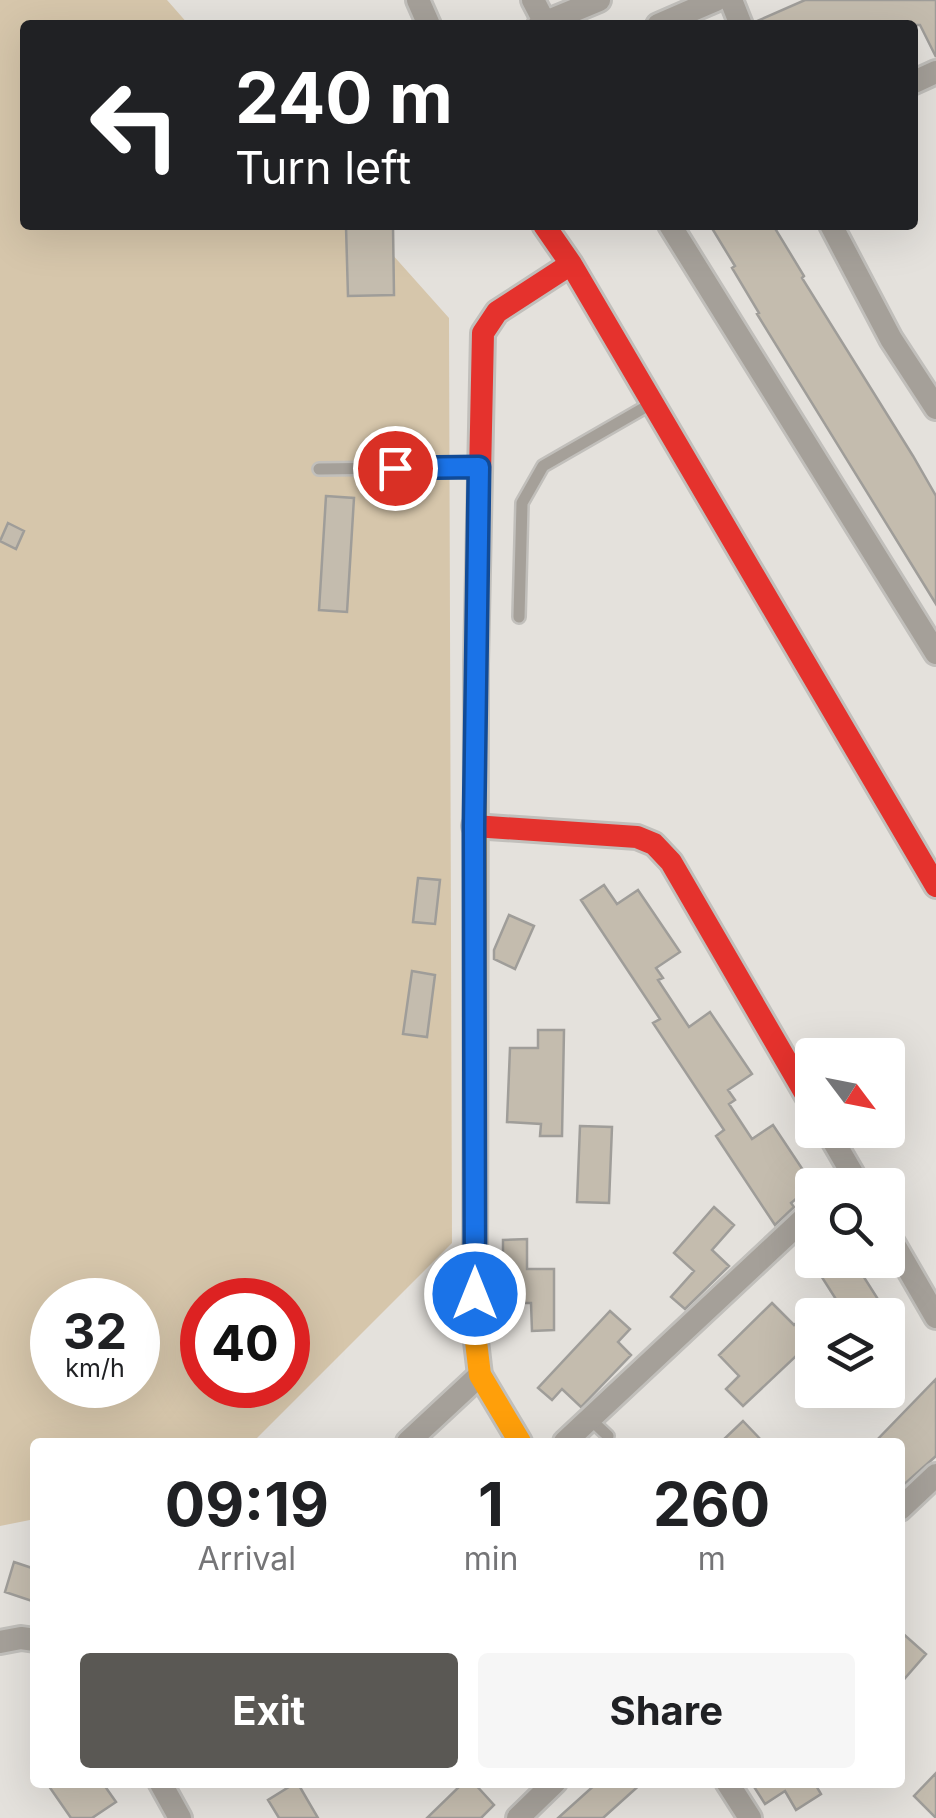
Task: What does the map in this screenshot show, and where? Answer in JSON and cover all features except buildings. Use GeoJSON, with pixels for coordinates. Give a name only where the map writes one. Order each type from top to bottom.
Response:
{"type":"FeatureCollection","features":[{"type":"Feature","properties":{"kind":"street"},"geometry":{"type":"LineString","coordinates":[[552,20],[600,0]]}},
{"type":"Feature","properties":{"kind":"street"},"geometry":{"type":"LineString","coordinates":[[670,20],[716,0]]}},
{"type":"Feature","properties":{"kind":"street"},"geometry":{"type":"LineString","coordinates":[[547,230],[936,886]]}},
{"type":"Feature","properties":{"kind":"street"},"geometry":{"type":"LineString","coordinates":[[673,230],[936,653]]}},
{"type":"Feature","properties":{"kind":"street"},"geometry":{"type":"LineString","coordinates":[[833,230],[891,340],[936,408]]}},
{"type":"Feature","properties":{"kind":"street"},"geometry":{"type":"LineString","coordinates":[[518,1438],[480,1375],[475,1333],[474,826],[483,332],[497,312],[571,264]]}},
{"type":"Feature","properties":{"kind":"street"},"geometry":{"type":"LineString","coordinates":[[474,826],[637,837],[654,844],[672,862],[795,1075]]}},
{"type":"Feature","properties":{"kind":"street"},"geometry":{"type":"LineString","coordinates":[[568,1438],[795,1226]]}},
{"type":"Feature","properties":{"kind":"street"},"geometry":{"type":"LineString","coordinates":[[905,1263],[936,1317]]}},
{"type":"Feature","properties":{"kind":"street"},"geometry":{"type":"LineString","coordinates":[[412,1438],[480,1375]]}},
{"type":"Feature","properties":{"kind":"street"},"geometry":{"type":"LineString","coordinates":[[905,1504],[936,1474]]}},
{"type":"Feature","properties":{"kind":"street"},"geometry":{"type":"LineString","coordinates":[[0,1642],[30,1639]]}},
{"type":"Feature","properties":{"kind":"street"},"geometry":{"type":"LineString","coordinates":[[163,1788],[180,1818]]}},
{"type":"Feature","properties":{"kind":"street"},"geometry":{"type":"LineString","coordinates":[[731,1788],[750,1818]]}},
{"type":"Feature","properties":{"kind":"street"},"geometry":{"type":"LineString","coordinates":[[518,1818],[530,1792]]}},
{"type":"Feature","properties":{"kind":"lane"},"geometry":{"type":"LineString","coordinates":[[519,618],[522,503],[544,466],[653,403]]}},
{"type":"Feature","properties":{"kind":"lane"},"geometry":{"type":"LineString","coordinates":[[319,468],[479,467]]}},
{"type":"Feature","properties":{"kind":"lane"},"geometry":{"type":"LineString","coordinates":[[590,1418],[608,1436]]}},
{"type":"Feature","properties":{"kind":"shaded area"},"geometry":{"type":"Polygon","coordinates":[[[0,0],[167,0],[185,20],[20,20],[20,230],[370,230],[449,318],[452,1243],[310,1385],[310,1278],[180,1278],[180,1408],[287,1408],[257,1438],[30,1438],[30,1520],[0,1526],[0,0]]]}},
{"type":"Feature","properties":{"kind":"traffic: slow"},"geometry":{"type":"LineString","coordinates":[[476,664],[475,1333],[480,1375],[518,1438]]}},
{"type":"Feature","properties":{"kind":"traffic: jam"},"geometry":{"type":"LineString","coordinates":[[547,230],[936,886]]}},
{"type":"Feature","properties":{"kind":"traffic: jam"},"geometry":{"type":"LineString","coordinates":[[476,664],[483,333],[497,312],[571,264]]}},
{"type":"Feature","properties":{"kind":"traffic: jam"},"geometry":{"type":"LineString","coordinates":[[474,826],[637,837],[654,844],[671,862],[795,1076]]}},
{"type":"Feature","properties":{"kind":"route"},"geometry":{"type":"LineString","coordinates":[[395,468],[479,467],[474,826],[475,1294]]}}]}
